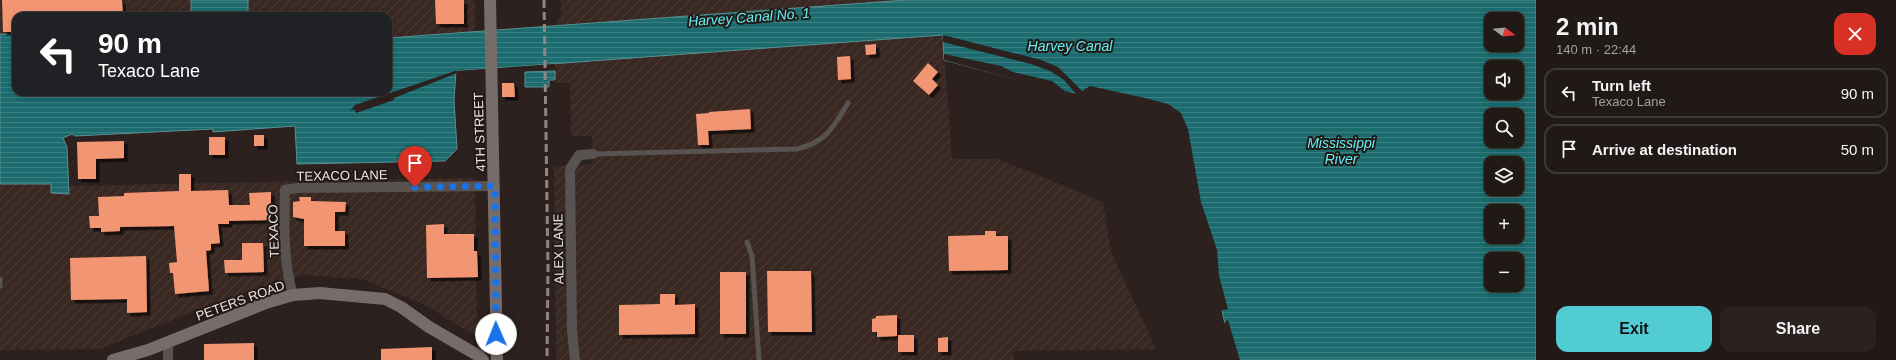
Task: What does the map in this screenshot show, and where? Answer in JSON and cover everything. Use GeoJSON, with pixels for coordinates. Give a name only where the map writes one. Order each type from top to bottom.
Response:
{"type":"FeatureCollection","features":[{"type":"Feature","properties":{"kind":"main road","name":"4TH STREET"},"geometry":{"type":"LineString","coordinates":[[490,0],[495,186],[497,360]]}},
{"type":"Feature","properties":{"kind":"main road","name":"PETERS ROAD"},"geometry":{"type":"LineString","coordinates":[[113,360],[148,350],[266,303],[293,295],[320,293],[385,299],[401,307],[470,354],[483,360]]}},
{"type":"Feature","properties":{"kind":"street","name":"ALEX LANE"},"geometry":{"type":"LineString","coordinates":[[575,360],[572,323],[570,170],[579,155],[593,154]]}},
{"type":"Feature","properties":{"kind":"street","name":"TEXACO LANE"},"geometry":{"type":"LineString","coordinates":[[285,190],[297,188],[495,186]]}},
{"type":"Feature","properties":{"kind":"street","name":"TEXACO"},"geometry":{"type":"LineString","coordinates":[[285,190],[284,218],[288,279],[293,295]]}},
{"type":"Feature","properties":{"kind":"street"},"geometry":{"type":"LineString","coordinates":[[168,342],[168,360]]}},
{"type":"Feature","properties":{"kind":"lane"},"geometry":{"type":"LineString","coordinates":[[593,154],[797,149],[811,146],[823,138],[834,128],[848,103]]}},
{"type":"Feature","properties":{"kind":"lane"},"geometry":{"type":"LineString","coordinates":[[747,242],[752,256],[759,360]]}},
{"type":"Feature","properties":{"kind":"lane"},"geometry":{"type":"LineString","coordinates":[[0,279],[0,286]]}},
{"type":"Feature","properties":{"kind":"shaded area"},"geometry":{"type":"Polygon","coordinates":[[[0,0],[191,0],[191,12],[12,12],[12,34],[0,34],[0,0]]]}},
{"type":"Feature","properties":{"kind":"shaded area"},"geometry":{"type":"Polygon","coordinates":[[[248,0],[475,0],[475,31],[392,38],[392,12],[248,12],[248,0]]]}},
{"type":"Feature","properties":{"kind":"shaded area"},"geometry":{"type":"Polygon","coordinates":[[[561,0],[906,0],[557,25],[557,19],[561,19],[561,0]]]}},
{"type":"Feature","properties":{"kind":"shaded area"},"geometry":{"type":"Polygon","coordinates":[[[943,35],[952,159],[998,159],[1103,202],[1111,252],[1156,349],[1013,351],[1014,360],[556,360],[554,167],[593,164],[592,136],[571,136],[570,83],[555,83],[555,64],[943,35]]]}},
{"type":"Feature","properties":{"kind":"shaded area"},"geometry":{"type":"Polygon","coordinates":[[[475,178],[477,337],[427,306],[362,279],[303,275],[204,307],[100,349],[0,350],[0,184],[51,184],[69,193],[68,186],[475,178]]]}},
{"type":"Feature","properties":{"kind":"water"},"geometry":{"type":"Polygon","coordinates":[[[191,0],[248,0],[248,12],[191,12],[191,0]]]}},
{"type":"Feature","properties":{"kind":"water","name":"Mississippi River"},"geometry":{"type":"Polygon","coordinates":[[[906,0],[1536,0],[1536,360],[1233,360],[1215,279],[1189,143],[1173,114],[1139,103],[1082,91],[1070,97],[1049,88],[944,60],[943,35],[456,71],[454,100],[457,149],[445,161],[297,164],[295,126],[213,132],[213,129],[75,136],[72,134],[63,138],[67,147],[69,194],[51,193],[51,184],[0,184],[0,34],[12,34],[12,96],[392,96],[392,38],[906,0]]]}},
{"type":"Feature","properties":{"kind":"water"},"geometry":{"type":"Polygon","coordinates":[[[555,71],[555,80],[549,80],[549,87],[525,87],[525,72],[555,71]]]}},
{"type":"Feature","properties":{"kind":"pier"},"geometry":{"type":"Polygon","coordinates":[[[943,35],[1041,60],[1058,67],[1082,91],[1090,86],[1145,98],[1168,104],[1181,113],[1188,129],[1201,202],[1217,250],[1219,276],[1228,309],[1220,311],[1197,224],[1190,182],[1187,143],[1172,116],[1139,105],[1083,93],[1069,99],[1049,89],[944,60],[944,54],[1001,66],[1013,72],[1052,81],[1065,91],[1076,94],[1064,80],[1050,71],[1031,64],[943,42],[943,35]]]}},
{"type":"Feature","properties":{"kind":"pier"},"geometry":{"type":"Polygon","coordinates":[[[555,64],[555,66],[457,73],[394,98],[394,100],[356,113],[354,109],[350,111],[355,105],[381,96],[392,96],[392,92],[455,71],[555,64]]]}},
{"type":"Feature","properties":{"kind":"pier"},"geometry":{"type":"Polygon","coordinates":[[[1228,320],[1240,360],[1231,360],[1223,324],[1228,320]]]}},
{"type":"Feature","properties":{"kind":"building"},"geometry":{"type":"Polygon","coordinates":[[[2,0],[122,0],[123,12],[12,12],[12,32],[3,32],[2,0]]]}},
{"type":"Feature","properties":{"kind":"building"},"geometry":{"type":"Polygon","coordinates":[[[435,0],[464,0],[464,24],[436,24],[435,0]]]}},
{"type":"Feature","properties":{"kind":"building"},"geometry":{"type":"Polygon","coordinates":[[[876,44],[876,54],[866,55],[865,45],[876,44]]]}},
{"type":"Feature","properties":{"kind":"building"},"geometry":{"type":"Polygon","coordinates":[[[850,56],[851,79],[838,80],[837,57],[850,56]]]}},
{"type":"Feature","properties":{"kind":"building"},"geometry":{"type":"Polygon","coordinates":[[[928,63],[938,72],[932,79],[938,85],[929,95],[913,81],[928,63]]]}},
{"type":"Feature","properties":{"kind":"building"},"geometry":{"type":"Polygon","coordinates":[[[502,83],[514,83],[515,97],[502,97],[502,83]]]}},
{"type":"Feature","properties":{"kind":"building"},"geometry":{"type":"Polygon","coordinates":[[[750,109],[751,129],[708,131],[709,145],[698,145],[696,114],[750,109]]]}},
{"type":"Feature","properties":{"kind":"building"},"geometry":{"type":"Polygon","coordinates":[[[254,135],[264,135],[264,146],[254,146],[254,135]]]}},
{"type":"Feature","properties":{"kind":"building"},"geometry":{"type":"Polygon","coordinates":[[[209,137],[225,137],[225,155],[209,155],[209,137]]]}},
{"type":"Feature","properties":{"kind":"building"},"geometry":{"type":"Polygon","coordinates":[[[124,141],[124,158],[96,159],[96,179],[78,179],[77,142],[124,141]]]}},
{"type":"Feature","properties":{"kind":"building"},"geometry":{"type":"Polygon","coordinates":[[[179,174],[191,174],[191,191],[228,190],[229,205],[250,205],[249,193],[271,192],[271,220],[229,221],[229,224],[218,224],[220,243],[211,244],[211,250],[206,251],[209,291],[175,294],[173,273],[170,273],[169,263],[177,262],[174,226],[120,227],[120,231],[101,232],[101,228],[90,228],[89,216],[99,216],[98,197],[124,196],[124,193],[179,191],[179,174]]]}},
{"type":"Feature","properties":{"kind":"building"},"geometry":{"type":"Polygon","coordinates":[[[299,197],[311,197],[311,201],[346,202],[345,212],[335,212],[335,231],[345,231],[345,246],[304,246],[304,219],[293,217],[293,202],[300,201],[299,197]]]}},
{"type":"Feature","properties":{"kind":"building"},"geometry":{"type":"Polygon","coordinates":[[[444,224],[444,234],[474,234],[474,251],[477,251],[478,277],[427,278],[426,225],[444,224]]]}},
{"type":"Feature","properties":{"kind":"building"},"geometry":{"type":"Polygon","coordinates":[[[985,231],[996,231],[996,236],[1008,236],[1008,270],[949,271],[948,236],[985,235],[985,231]]]}},
{"type":"Feature","properties":{"kind":"building"},"geometry":{"type":"Polygon","coordinates":[[[242,243],[263,243],[264,272],[225,273],[224,260],[242,260],[242,243]]]}},
{"type":"Feature","properties":{"kind":"building"},"geometry":{"type":"Polygon","coordinates":[[[146,256],[147,312],[127,313],[127,299],[71,300],[70,258],[146,256]]]}},
{"type":"Feature","properties":{"kind":"building"},"geometry":{"type":"Polygon","coordinates":[[[767,271],[811,271],[812,332],[768,332],[767,271]]]}},
{"type":"Feature","properties":{"kind":"building"},"geometry":{"type":"Polygon","coordinates":[[[720,272],[746,272],[746,334],[720,334],[720,272]]]}},
{"type":"Feature","properties":{"kind":"building"},"geometry":{"type":"Polygon","coordinates":[[[660,294],[675,294],[675,305],[695,304],[695,334],[619,335],[619,305],[660,304],[660,294]]]}},
{"type":"Feature","properties":{"kind":"building"},"geometry":{"type":"Polygon","coordinates":[[[897,315],[897,336],[877,337],[877,332],[872,332],[872,319],[876,318],[876,316],[897,315]]]}},
{"type":"Feature","properties":{"kind":"building"},"geometry":{"type":"Polygon","coordinates":[[[898,335],[914,335],[914,352],[898,352],[898,335]]]}},
{"type":"Feature","properties":{"kind":"building"},"geometry":{"type":"Polygon","coordinates":[[[948,337],[948,352],[938,352],[938,338],[948,337]]]}},
{"type":"Feature","properties":{"kind":"building"},"geometry":{"type":"Polygon","coordinates":[[[254,343],[254,360],[204,360],[204,344],[254,343]]]}},
{"type":"Feature","properties":{"kind":"building"},"geometry":{"type":"Polygon","coordinates":[[[432,347],[432,360],[381,360],[381,349],[432,347]]]}},
{"type":"Feature","properties":{"kind":"railway"},"geometry":{"type":"LineString","coordinates":[[544,0],[548,268],[547,360]]}},
{"type":"Feature","properties":{"kind":"route"},"geometry":{"type":"LineString","coordinates":[[415,187],[495,186],[496,334]]}},
{"type":"Feature","properties":{"kind":"water label","name":"Harvey Canal No. 1"},"geometry":{"type":"Point","coordinates":[749,17]}},
{"type":"Feature","properties":{"kind":"water label","name":"Harvey Canal"},"geometry":{"type":"Point","coordinates":[1070,46]}}]}
